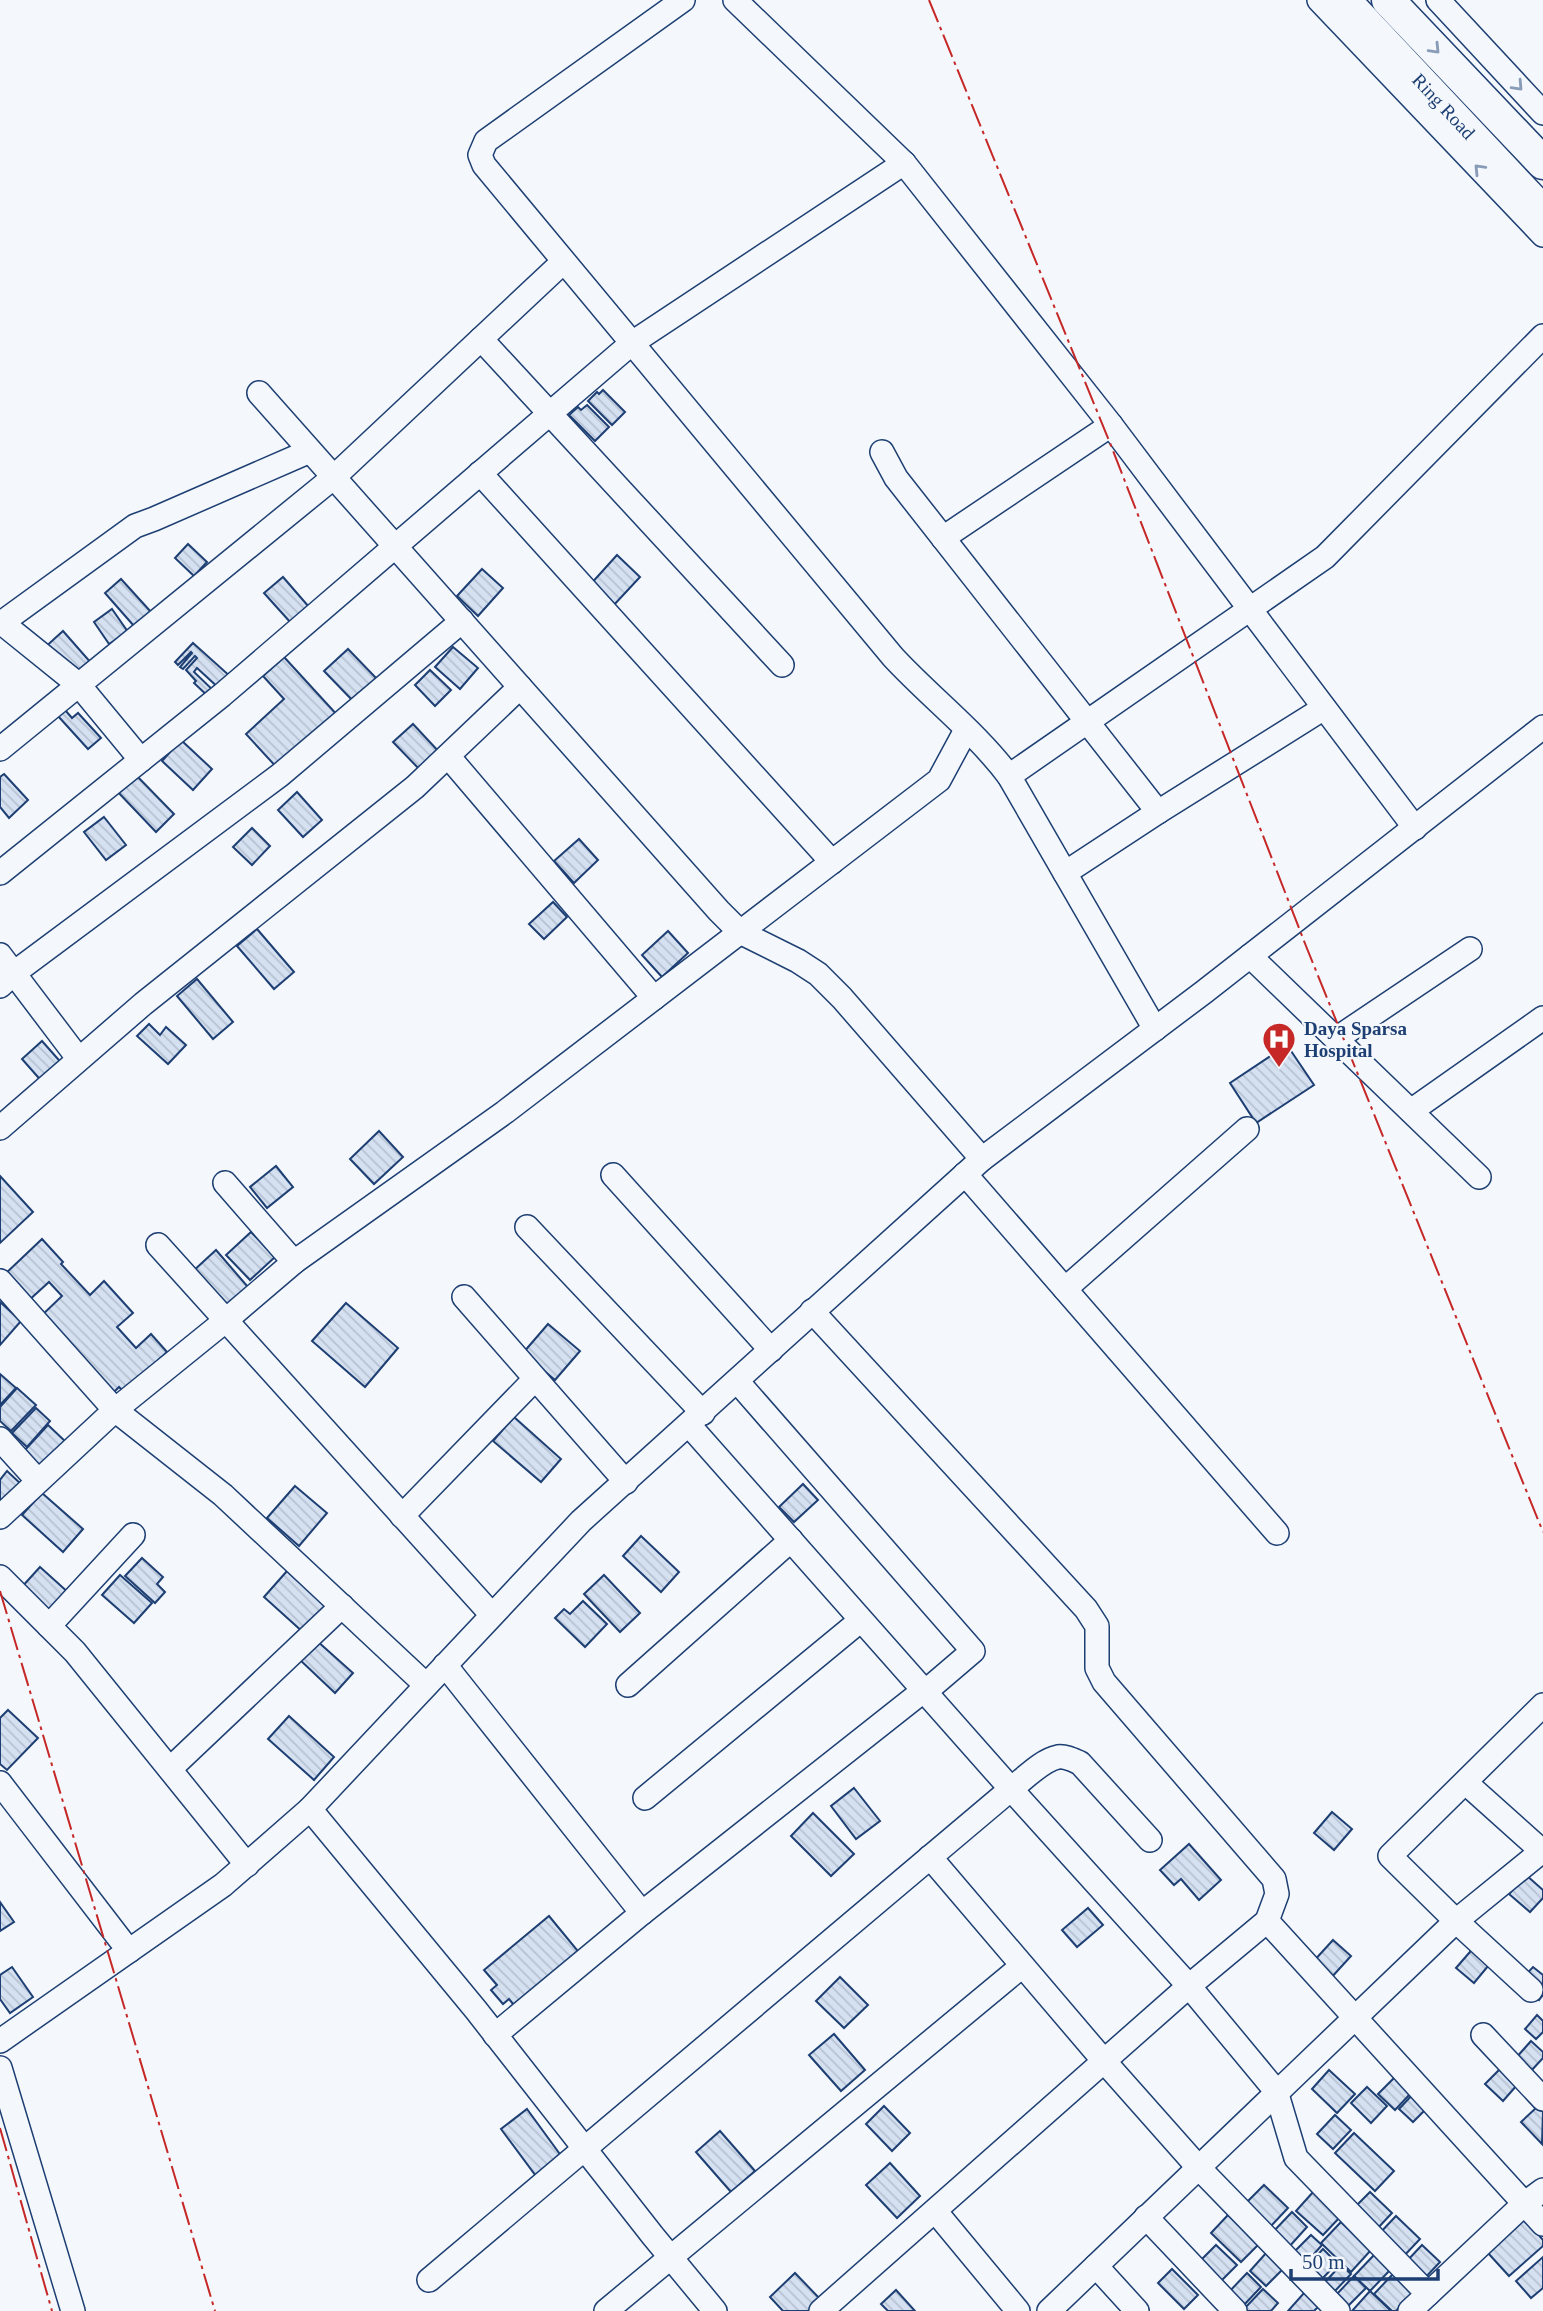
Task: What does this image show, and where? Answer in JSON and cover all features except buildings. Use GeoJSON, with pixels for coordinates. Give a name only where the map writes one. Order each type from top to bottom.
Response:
{"type":"FeatureCollection","features":[{"type":"Feature","properties":{"kind":"highway","name":"Ring Road"},"geometry":{"type":"LineString","coordinates":[[1344,0],[1543,212]]}},
{"type":"Feature","properties":{"kind":"highway","name":"Ring Road"},"geometry":{"type":"LineString","coordinates":[[1388,0],[1543,163]]}},
{"type":"Feature","properties":{"kind":"street"},"geometry":{"type":"LineString","coordinates":[[683,0],[486,141],[480,155],[484,165],[893,657],[994,756],[1009,776],[1155,1029]]}},
{"type":"Feature","properties":{"kind":"street"},"geometry":{"type":"LineString","coordinates":[[735,0],[904,163],[1111,425],[1415,828]]}},
{"type":"Feature","properties":{"kind":"street"},"geometry":{"type":"LineString","coordinates":[[1319,0],[1543,235]]}},
{"type":"Feature","properties":{"kind":"street"},"geometry":{"type":"LineString","coordinates":[[1438,0],[1543,113]]}},
{"type":"Feature","properties":{"kind":"street"},"geometry":{"type":"LineString","coordinates":[[0,873],[222,695],[632,343],[904,163]]}},
{"type":"Feature","properties":{"kind":"street"},"geometry":{"type":"LineString","coordinates":[[0,749],[334,477],[563,262]]}},
{"type":"Feature","properties":{"kind":"street"},"geometry":{"type":"LineString","coordinates":[[1009,776],[1325,557],[1543,336]]}},
{"type":"Feature","properties":{"kind":"street"},"geometry":{"type":"LineString","coordinates":[[481,339],[782,665]]}},
{"type":"Feature","properties":{"kind":"street"},"geometry":{"type":"LineString","coordinates":[[259,393],[740,932],[818,974],[982,1159]]}},
{"type":"Feature","properties":{"kind":"street"},"geometry":{"type":"LineString","coordinates":[[943,538],[1111,425]]}},
{"type":"Feature","properties":{"kind":"street"},"geometry":{"type":"LineString","coordinates":[[141,760],[79,684],[1,623],[135,526],[310,450]]}},
{"type":"Feature","properties":{"kind":"street"},"geometry":{"type":"LineString","coordinates":[[882,452],[896,478],[1158,812]]}},
{"type":"Feature","properties":{"kind":"street"},"geometry":{"type":"LineString","coordinates":[[480,473],[832,862]]}},
{"type":"Feature","properties":{"kind":"street"},"geometry":{"type":"LineString","coordinates":[[7,980],[280,775],[462,621]]}},
{"type":"Feature","properties":{"kind":"street"},"geometry":{"type":"LineString","coordinates":[[0,1128],[78,1058],[415,787],[520,687]]}},
{"type":"Feature","properties":{"kind":"street"},"geometry":{"type":"LineString","coordinates":[[1065,873],[1324,708]]}},
{"type":"Feature","properties":{"kind":"street"},"geometry":{"type":"LineString","coordinates":[[0,1517],[115,1410],[294,1262],[505,1112],[939,780],[966,730]]}},
{"type":"Feature","properties":{"kind":"street"},"geometry":{"type":"LineString","coordinates":[[0,2041],[223,1885],[310,1810],[582,1521],[982,1159],[1415,828],[1539,738]]}},
{"type":"Feature","properties":{"kind":"street"},"geometry":{"type":"LineString","coordinates":[[448,756],[654,998]]}},
{"type":"Feature","properties":{"kind":"street"},"geometry":{"type":"LineString","coordinates":[[1336,1039],[1471,949]]}},
{"type":"Feature","properties":{"kind":"street"},"geometry":{"type":"LineString","coordinates":[[0,955],[7,980],[78,1058]]}},
{"type":"Feature","properties":{"kind":"street"},"geometry":{"type":"LineString","coordinates":[[1250,956],[1479,1177]]}},
{"type":"Feature","properties":{"kind":"street"},"geometry":{"type":"LineString","coordinates":[[1411,1111],[1543,1018]]}},
{"type":"Feature","properties":{"kind":"street"},"geometry":{"type":"LineString","coordinates":[[1065,1289],[1247,1129]]}},
{"type":"Feature","properties":{"kind":"street"},"geometry":{"type":"LineString","coordinates":[[965,1174],[1277,1533]]}},
{"type":"Feature","properties":{"kind":"street"},"geometry":{"type":"LineString","coordinates":[[613,1175],[771,1350]]}},
{"type":"Feature","properties":{"kind":"street"},"geometry":{"type":"LineString","coordinates":[[225,1183],[294,1262]]}},
{"type":"Feature","properties":{"kind":"street"},"geometry":{"type":"LineString","coordinates":[[527,1227],[696,1419],[791,1540],[1189,1986],[1276,2091],[1296,2158],[1428,2294]]}},
{"type":"Feature","properties":{"kind":"street"},"geometry":{"type":"LineString","coordinates":[[158,1245],[492,1615]]}},
{"type":"Feature","properties":{"kind":"street"},"geometry":{"type":"LineString","coordinates":[[0,1281],[115,1410],[223,1495],[426,1685]]}},
{"type":"Feature","properties":{"kind":"street"},"geometry":{"type":"LineString","coordinates":[[464,1297],[626,1482]]}},
{"type":"Feature","properties":{"kind":"street"},"geometry":{"type":"LineString","coordinates":[[812,1311],[1086,1608],[1097,1626],[1097,1668],[1104,1682],[1274,1880],[1277,1894],[1267,1921],[1189,1986],[821,2311]]}},
{"type":"Feature","properties":{"kind":"street"},"geometry":{"type":"LineString","coordinates":[[402,1516],[535,1379]]}},
{"type":"Feature","properties":{"kind":"street"},"geometry":{"type":"LineString","coordinates":[[495,2035],[642,1913],[925,1692],[973,1651],[737,1381]]}},
{"type":"Feature","properties":{"kind":"street"},"geometry":{"type":"LineString","coordinates":[[0,1439],[38,1481]]}},
{"type":"Feature","properties":{"kind":"street"},"geometry":{"type":"LineString","coordinates":[[49,1626],[133,1535]]}},
{"type":"Feature","properties":{"kind":"street"},"geometry":{"type":"LineString","coordinates":[[628,1685],[791,1540]]}},
{"type":"Feature","properties":{"kind":"street"},"geometry":{"type":"LineString","coordinates":[[0,1577],[75,1652],[247,1865]]}},
{"type":"Feature","properties":{"kind":"street"},"geometry":{"type":"LineString","coordinates":[[170,1769],[342,1606]]}},
{"type":"Feature","properties":{"kind":"street"},"geometry":{"type":"LineString","coordinates":[[645,1798],[861,1620]]}},
{"type":"Feature","properties":{"kind":"street"},"geometry":{"type":"LineString","coordinates":[[445,1665],[642,1913]]}},
{"type":"Feature","properties":{"kind":"street"},"geometry":{"type":"LineString","coordinates":[[1531,1990],[1391,1856],[1543,1705]]}},
{"type":"Feature","properties":{"kind":"street"},"geometry":{"type":"LineString","coordinates":[[429,2280],[1011,1789],[1046,1763],[1058,1757],[1068,1757],[1080,1763],[1150,1840]]}},
{"type":"Feature","properties":{"kind":"street"},"geometry":{"type":"LineString","coordinates":[[0,1783],[129,1951]]}},
{"type":"Feature","properties":{"kind":"street"},"geometry":{"type":"LineString","coordinates":[[1049,2311],[1456,1920],[1543,1852],[1466,1783]]}},
{"type":"Feature","properties":{"kind":"street"},"geometry":{"type":"LineString","coordinates":[[310,1810],[495,2035],[715,2311]]}},
{"type":"Feature","properties":{"kind":"street"},"geometry":{"type":"LineString","coordinates":[[930,1857],[1198,2167],[1338,2311]]}},
{"type":"Feature","properties":{"kind":"street"},"geometry":{"type":"LineString","coordinates":[[1267,1921],[1543,2224]]}},
{"type":"Feature","properties":{"kind":"street"},"geometry":{"type":"LineString","coordinates":[[606,2311],[1022,1966]]}},
{"type":"Feature","properties":{"kind":"street"},"geometry":{"type":"LineString","coordinates":[[1483,2035],[1543,2099]]}},
{"type":"Feature","properties":{"kind":"street"},"geometry":{"type":"LineString","coordinates":[[0,2068],[66,2308]]}},
{"type":"Feature","properties":{"kind":"street"},"geometry":{"type":"LineString","coordinates":[[1409,2311],[1524,2204],[1543,2190]]}},
{"type":"Feature","properties":{"kind":"street"},"geometry":{"type":"LineString","coordinates":[[936,2212],[1018,2311]]}},
{"type":"Feature","properties":{"kind":"street"},"geometry":{"type":"LineString","coordinates":[[1146,2217],[1235,2311]]}},
{"type":"Feature","properties":{"kind":"street"},"geometry":{"type":"LineString","coordinates":[[1096,2266],[1137,2311]]}},
{"type":"Feature","properties":{"kind":"power"},"geometry":{"type":"LineString","coordinates":[[929,0],[1110,443],[1306,946],[1543,1532]]}},
{"type":"Feature","properties":{"kind":"power"},"geometry":{"type":"LineString","coordinates":[[0,1591],[215,2311]]}},
{"type":"Feature","properties":{"kind":"power"},"geometry":{"type":"LineString","coordinates":[[0,2128],[52,2311]]}},
{"type":"Feature","properties":{"kind":"place","name":"Daya Sparsa Hospital"},"geometry":{"type":"Point","coordinates":[1279,1069]}}]}
